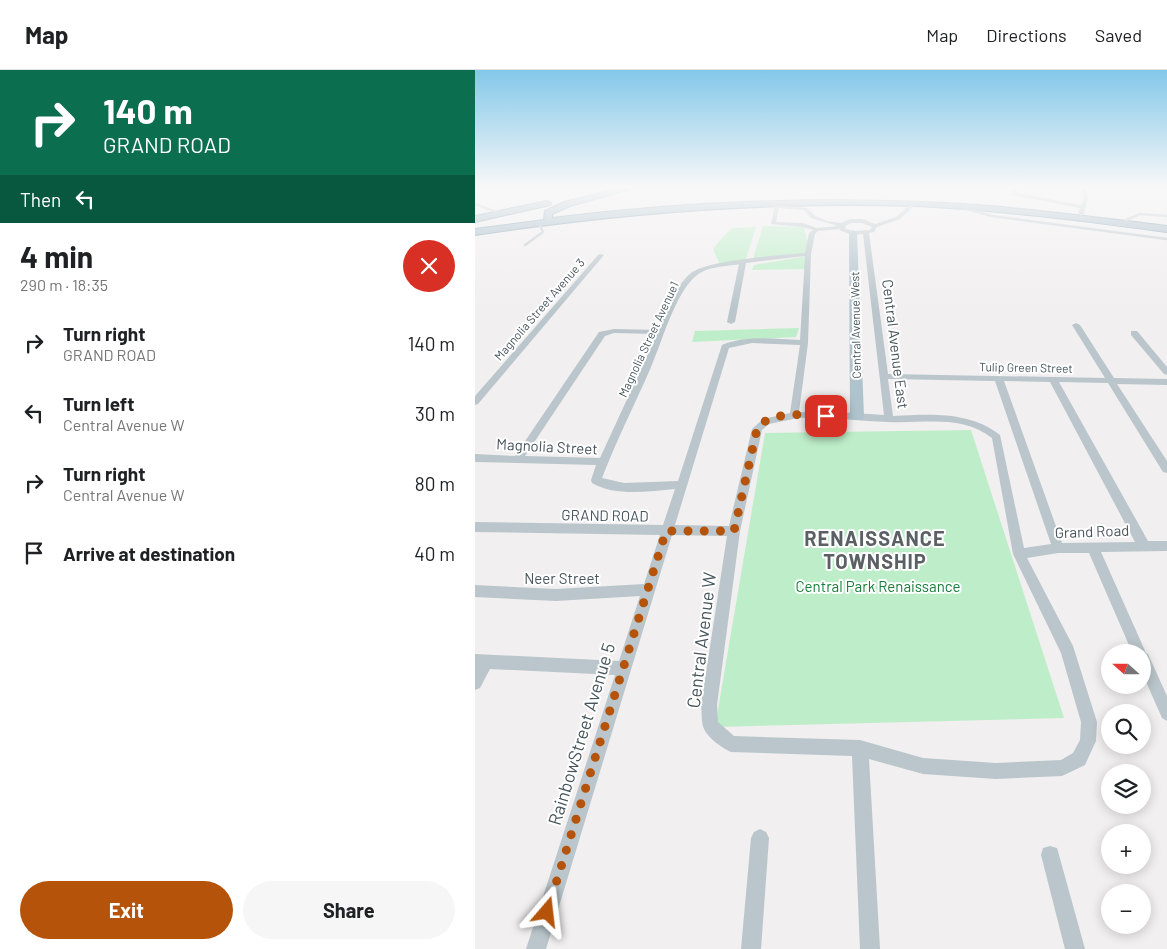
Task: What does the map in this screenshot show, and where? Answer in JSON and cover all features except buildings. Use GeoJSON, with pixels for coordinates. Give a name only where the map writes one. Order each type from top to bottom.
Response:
{"type":"FeatureCollection","features":[{"type":"Feature","properties":{"kind":"highway"},"geometry":{"type":"LineString","coordinates":[[475,230],[490,227]]}},
{"type":"Feature","properties":{"kind":"main road","name":"Central Avenue West"},"geometry":{"type":"LineString","coordinates":[[853,233],[857,417]]}},
{"type":"Feature","properties":{"kind":"street"},"geometry":{"type":"LineString","coordinates":[[809,227],[817,230]]}},
{"type":"Feature","properties":{"kind":"street"},"geometry":{"type":"LineString","coordinates":[[794,414],[804,343],[808,254],[812,233],[817,230],[835,227]]}},
{"type":"Feature","properties":{"kind":"street"},"geometry":{"type":"LineString","coordinates":[[843,227],[853,233],[867,233],[875,229],[874,227]]}},
{"type":"Feature","properties":{"kind":"street","name":"Central Avenue East"},"geometry":{"type":"LineString","coordinates":[[867,233],[889,419],[937,417],[984,426],[997,437],[1019,554],[1068,651],[1089,722],[1088,741],[1079,759],[1062,768],[996,771],[923,766]]}},
{"type":"Feature","properties":{"kind":"street","name":"Magnolia Street Avenue1"},"geometry":{"type":"LineString","coordinates":[[603,462],[668,317],[688,280],[695,273],[707,268],[808,254]]}},
{"type":"Feature","properties":{"kind":"street","name":"Magnolia Street Avenue 3"},"geometry":{"type":"LineString","coordinates":[[475,402],[601,255]]}},
{"type":"Feature","properties":{"kind":"street"},"geometry":{"type":"LineString","coordinates":[[731,322],[743,262]]}},
{"type":"Feature","properties":{"kind":"street"},"geometry":{"type":"LineString","coordinates":[[1076,324],[1167,469]]}},
{"type":"Feature","properties":{"kind":"street"},"geometry":{"type":"LineString","coordinates":[[518,459],[602,334],[614,331],[662,332]]}},
{"type":"Feature","properties":{"kind":"street"},"geometry":{"type":"LineString","coordinates":[[1134,333],[1167,372]]}},
{"type":"Feature","properties":{"kind":"street","name":"RainbowStreet Avenue 5"},"geometry":{"type":"LineString","coordinates":[[536,949],[622,668],[725,347],[733,342],[745,341],[804,343]]}},
{"type":"Feature","properties":{"kind":"street","name":"Tulip Green Street"},"geometry":{"type":"LineString","coordinates":[[884,376],[1167,382]]}},
{"type":"Feature","properties":{"kind":"street"},"geometry":{"type":"LineString","coordinates":[[999,379],[1058,548]]}},
{"type":"Feature","properties":{"kind":"street"},"geometry":{"type":"LineString","coordinates":[[1053,380],[1143,546]]}},
{"type":"Feature","properties":{"kind":"street","name":"Central Avenue W"},"geometry":{"type":"LineString","coordinates":[[889,419],[794,414],[768,420],[757,429],[734,531],[709,705],[711,726],[726,741],[738,746],[860,748],[923,766]]}},
{"type":"Feature","properties":{"kind":"street","name":"Magnolia Street"},"geometry":{"type":"LineString","coordinates":[[475,458],[603,462],[596,480],[600,483],[622,486],[682,485]]}},
{"type":"Feature","properties":{"kind":"street","name":"GRAND ROAD"},"geometry":{"type":"LineString","coordinates":[[475,527],[734,531]]}},
{"type":"Feature","properties":{"kind":"street","name":"Grand Road"},"geometry":{"type":"LineString","coordinates":[[1019,554],[1058,548],[1167,546]]}},
{"type":"Feature","properties":{"kind":"street"},"geometry":{"type":"LineString","coordinates":[[1093,548],[1135,644]]}},
{"type":"Feature","properties":{"kind":"street","name":"Neer Street"},"geometry":{"type":"LineString","coordinates":[[475,590],[556,595],[648,590]]}},
{"type":"Feature","properties":{"kind":"street"},"geometry":{"type":"LineString","coordinates":[[475,683],[480,661],[622,668]]}},
{"type":"Feature","properties":{"kind":"street"},"geometry":{"type":"LineString","coordinates":[[1151,675],[1163,699],[1167,713]]}},
{"type":"Feature","properties":{"kind":"street"},"geometry":{"type":"LineString","coordinates":[[860,748],[870,949]]}},
{"type":"Feature","properties":{"kind":"street"},"geometry":{"type":"LineString","coordinates":[[751,949],[760,838]]}},
{"type":"Feature","properties":{"kind":"street"},"geometry":{"type":"LineString","coordinates":[[1050,855],[1075,949]]}},
{"type":"Feature","properties":{"kind":"lane"},"geometry":{"type":"LineString","coordinates":[[525,245],[543,232],[544,227]]}},
{"type":"Feature","properties":{"kind":"lane"},"geometry":{"type":"LineString","coordinates":[[1077,227],[1167,239]]}},
{"type":"Feature","properties":{"kind":"green space"},"geometry":{"type":"Polygon","coordinates":[[[756,227],[744,265],[720,265],[713,249],[732,228],[756,227]]]}},
{"type":"Feature","properties":{"kind":"green space"},"geometry":{"type":"Polygon","coordinates":[[[763,227],[804,227],[810,253],[753,259],[763,227]]]}},
{"type":"Feature","properties":{"kind":"green space"},"geometry":{"type":"Polygon","coordinates":[[[807,256],[807,269],[752,270],[754,265],[807,256]]]}},
{"type":"Feature","properties":{"kind":"green space"},"geometry":{"type":"Polygon","coordinates":[[[799,328],[796,337],[692,342],[695,331],[799,328]]]}},
{"type":"Feature","properties":{"kind":"green space","name":"Central Park Renaissance"},"geometry":{"type":"Polygon","coordinates":[[[971,430],[1064,718],[715,727],[765,433],[971,430]]]}},
{"type":"Feature","properties":{"kind":"district","name":"RENAISSANCE TOWNSHIP"},"geometry":{"type":"Point","coordinates":[875,550]}},
{"type":"Feature","properties":{"kind":"route"},"geometry":{"type":"LineString","coordinates":[[547,912],[666,531],[734,531],[757,429],[760,425],[768,420],[794,414],[826,416]]}}]}
